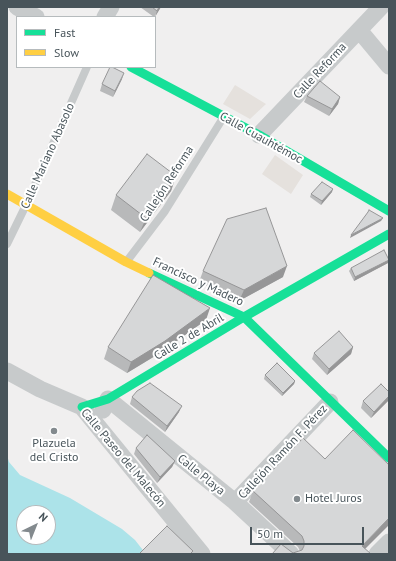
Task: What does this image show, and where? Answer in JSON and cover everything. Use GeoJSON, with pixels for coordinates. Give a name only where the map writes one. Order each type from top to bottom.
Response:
{"type":"FeatureCollection","features":[{"type":"Feature","properties":{"kind":"street"},"geometry":{"type":"LineString","coordinates":[[17,7],[34,16]]}},
{"type":"Feature","properties":{"kind":"street"},"geometry":{"type":"LineString","coordinates":[[105,16],[111,7]]}},
{"type":"Feature","properties":{"kind":"street","name":"Calle Reforma"},"geometry":{"type":"LineString","coordinates":[[259,135],[359,30],[373,10]]}},
{"type":"Feature","properties":{"kind":"street"},"geometry":{"type":"LineString","coordinates":[[359,30],[389,66]]}},
{"type":"Feature","properties":{"kind":"street","name":"Calle Cuauhtémoc"},"geometry":{"type":"LineString","coordinates":[[133,68],[259,135],[389,211]]}},
{"type":"Feature","properties":{"kind":"street","name":"Francisco y Madero"},"geometry":{"type":"LineString","coordinates":[[7,194],[126,262],[244,317],[389,458]]}},
{"type":"Feature","properties":{"kind":"street","name":"Calle 2 de Abril"},"geometry":{"type":"LineString","coordinates":[[82,407],[108,399],[244,317],[389,234]]}},
{"type":"Feature","properties":{"kind":"street","name":"Calle Paseo del Malecón"},"geometry":{"type":"LineString","coordinates":[[7,371],[40,389],[82,407],[95,425],[202,554]]}},
{"type":"Feature","properties":{"kind":"street"},"geometry":{"type":"LineString","coordinates":[[95,425],[108,399]]}},
{"type":"Feature","properties":{"kind":"street","name":"Calle Playa"},"geometry":{"type":"LineString","coordinates":[[108,399],[235,502],[291,554]]}},
{"type":"Feature","properties":{"kind":"street","name":"Callejón Ramón F. Pérez"},"geometry":{"type":"LineString","coordinates":[[235,502],[330,402]]}},
{"type":"Feature","properties":{"kind":"street"},"geometry":{"type":"LineString","coordinates":[[377,554],[389,542]]}},
{"type":"Feature","properties":{"kind":"lane","name":"Calle Mariano Abasolo"},"geometry":{"type":"LineString","coordinates":[[7,244],[26,205],[86,68]]}},
{"type":"Feature","properties":{"kind":"lane","name":"Callejón Reforma"},"geometry":{"type":"LineString","coordinates":[[126,262],[165,211],[223,117]]}},
{"type":"Feature","properties":{"kind":"shaded area"},"geometry":{"type":"Polygon","coordinates":[[[235,85],[266,104],[250,119],[223,104],[235,85]]]}},
{"type":"Feature","properties":{"kind":"shaded area"},"geometry":{"type":"Polygon","coordinates":[[[275,155],[303,175],[291,194],[262,174],[275,155]]]}},
{"type":"Feature","properties":{"kind":"water"},"geometry":{"type":"Polygon","coordinates":[[[7,455],[9,462],[20,475],[70,498],[122,529],[135,540],[146,554],[7,554],[7,455]]]}},
{"type":"Feature","properties":{"kind":"building"},"geometry":{"type":"Polygon","coordinates":[[[152,7],[159,7],[157,11],[152,7]]]}},
{"type":"Feature","properties":{"kind":"building"},"geometry":{"type":"Polygon","coordinates":[[[110,68],[114,68],[124,73],[115,91],[102,84],[110,68]]]}},
{"type":"Feature","properties":{"kind":"building"},"geometry":{"type":"Polygon","coordinates":[[[320,81],[340,97],[332,109],[307,96],[320,81]]]}},
{"type":"Feature","properties":{"kind":"building"},"geometry":{"type":"Polygon","coordinates":[[[147,154],[176,176],[146,218],[116,195],[147,154]]]}},
{"type":"Feature","properties":{"kind":"building"},"geometry":{"type":"Polygon","coordinates":[[[322,182],[333,189],[322,201],[311,194],[322,182]]]}},
{"type":"Feature","properties":{"kind":"building"},"geometry":{"type":"Polygon","coordinates":[[[266,208],[287,266],[244,290],[203,271],[227,219],[266,208]]]}},
{"type":"Feature","properties":{"kind":"building"},"geometry":{"type":"Polygon","coordinates":[[[369,210],[383,218],[351,235],[368,212],[369,210]]]}},
{"type":"Feature","properties":{"kind":"building"},"geometry":{"type":"Polygon","coordinates":[[[384,250],[389,260],[355,277],[351,268],[384,250]]]}},
{"type":"Feature","properties":{"kind":"building"},"geometry":{"type":"Polygon","coordinates":[[[153,275],[210,308],[165,341],[131,362],[108,347],[153,275]]]}},
{"type":"Feature","properties":{"kind":"building"},"geometry":{"type":"Polygon","coordinates":[[[339,331],[353,347],[329,369],[314,353],[339,331]]]}},
{"type":"Feature","properties":{"kind":"building"},"geometry":{"type":"Polygon","coordinates":[[[277,363],[295,381],[283,393],[265,375],[277,363]]]}},
{"type":"Feature","properties":{"kind":"building"},"geometry":{"type":"Polygon","coordinates":[[[150,383],[182,406],[167,426],[132,397],[137,391],[150,383]]]}},
{"type":"Feature","properties":{"kind":"building"},"geometry":{"type":"Polygon","coordinates":[[[381,384],[389,392],[389,396],[374,412],[363,401],[381,384]]]}},
{"type":"Feature","properties":{"kind":"building"},"geometry":{"type":"Polygon","coordinates":[[[353,430],[389,465],[389,518],[362,546],[371,554],[272,554],[281,544],[293,553],[302,550],[304,541],[302,536],[253,491],[303,438],[325,459],[353,430]]]}},
{"type":"Feature","properties":{"kind":"building"},"geometry":{"type":"Polygon","coordinates":[[[147,435],[175,461],[160,477],[136,448],[147,435]]]}},
{"type":"Feature","properties":{"kind":"building"},"geometry":{"type":"Polygon","coordinates":[[[167,526],[193,551],[190,554],[139,554],[167,526]]]}},
{"type":"Feature","properties":{"kind":"traffic: fast"},"geometry":{"type":"LineString","coordinates":[[133,68],[259,135],[389,211]]}},
{"type":"Feature","properties":{"kind":"traffic: fast"},"geometry":{"type":"LineString","coordinates":[[82,407],[108,399],[244,317],[389,234]]}},
{"type":"Feature","properties":{"kind":"traffic: fast"},"geometry":{"type":"LineString","coordinates":[[149,273],[244,317],[389,458]]}},
{"type":"Feature","properties":{"kind":"traffic: slow"},"geometry":{"type":"LineString","coordinates":[[7,194],[126,262],[149,273]]}},
{"type":"Feature","properties":{"kind":"place","name":"Plazuela del Cristo"},"geometry":{"type":"Point","coordinates":[54,431]}},
{"type":"Feature","properties":{"kind":"place","name":"Hotel Juros"},"geometry":{"type":"Point","coordinates":[297,499]}}]}
